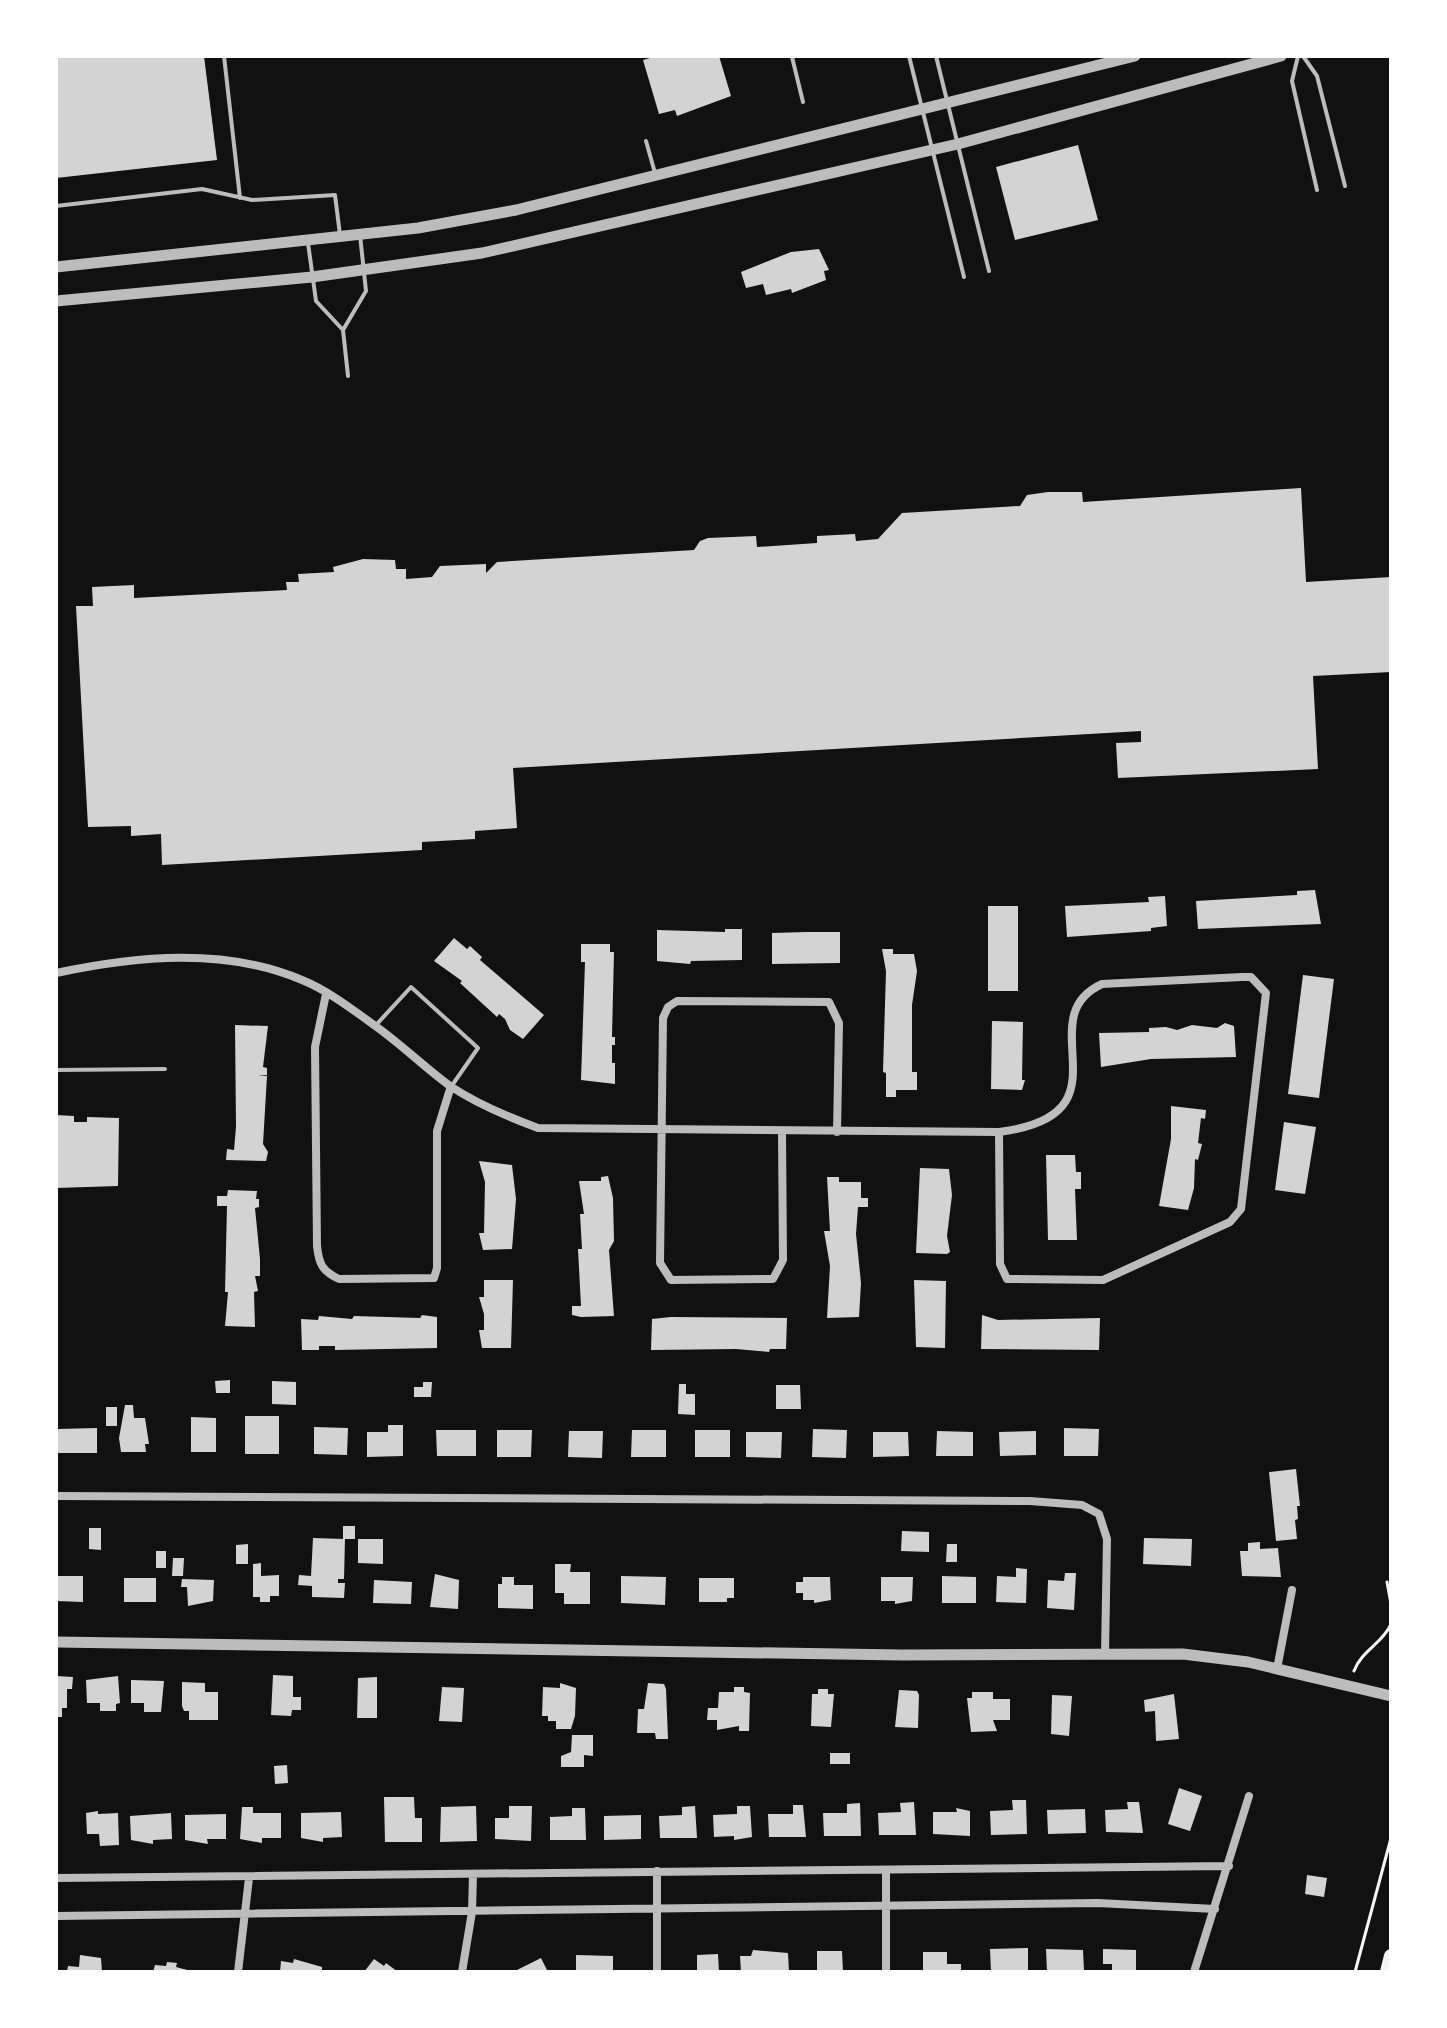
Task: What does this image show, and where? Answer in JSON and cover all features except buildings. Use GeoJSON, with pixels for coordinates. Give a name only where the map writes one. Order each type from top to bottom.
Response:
{"type":"FeatureCollection","features":[{"type":"Feature","properties":{"kind":"highway"},"geometry":{"type":"LineString","coordinates":[[1387,1972],[1391,1956]]}},
{"type":"Feature","properties":{"kind":"street"},"geometry":{"type":"LineString","coordinates":[[56,267],[360,235],[516,210],[1135,56]]}},
{"type":"Feature","properties":{"kind":"street"},"geometry":{"type":"LineString","coordinates":[[56,301],[312,277],[568,236],[828,171],[958,144],[1281,56]]}},
{"type":"Feature","properties":{"kind":"street"},"geometry":{"type":"LineString","coordinates":[[56,973],[136,960],[187,958],[254,963],[304,980],[375,1026],[451,1086],[506,1116],[538,1128],[999,1132],[1041,1123],[1054,1117],[1066,1102],[1072,1078],[1074,1014],[1086,992],[1102,984],[1251,977],[1266,993],[1241,1209],[1230,1222],[1103,1280],[1007,1279],[1000,1264],[999,1132]]}},
{"type":"Feature","properties":{"kind":"street"},"geometry":{"type":"LineString","coordinates":[[326,994],[315,1047],[317,1246],[319,1262],[325,1272],[339,1279],[434,1278],[437,1268],[437,1131],[451,1086]]}},
{"type":"Feature","properties":{"kind":"street"},"geometry":{"type":"LineString","coordinates":[[782,1132],[783,1260],[773,1279],[671,1280],[660,1263],[663,1018],[668,1007],[677,1001],[829,1002],[839,1023],[837,1132]]}},
{"type":"Feature","properties":{"kind":"street"},"geometry":{"type":"LineString","coordinates":[[56,1496],[1030,1501],[1082,1505],[1099,1514],[1107,1539],[1105,1653]]}},
{"type":"Feature","properties":{"kind":"street"},"geometry":{"type":"LineString","coordinates":[[1277,1669],[1292,1590]]}},
{"type":"Feature","properties":{"kind":"street"},"geometry":{"type":"LineString","coordinates":[[56,1642],[902,1655],[1183,1654],[1277,1669],[1391,1696]]}},
{"type":"Feature","properties":{"kind":"street"},"geometry":{"type":"LineString","coordinates":[[1194,1972],[1249,1796]]}},
{"type":"Feature","properties":{"kind":"street"},"geometry":{"type":"LineString","coordinates":[[56,1878],[1229,1866]]}},
{"type":"Feature","properties":{"kind":"street"},"geometry":{"type":"LineString","coordinates":[[886,1870],[886,1972]]}},
{"type":"Feature","properties":{"kind":"street"},"geometry":{"type":"LineString","coordinates":[[657,1871],[657,1972]]}},
{"type":"Feature","properties":{"kind":"street"},"geometry":{"type":"LineString","coordinates":[[462,1972],[472,1912],[473,1874]]}},
{"type":"Feature","properties":{"kind":"street"},"geometry":{"type":"LineString","coordinates":[[238,1972],[249,1878]]}},
{"type":"Feature","properties":{"kind":"street"},"geometry":{"type":"LineString","coordinates":[[56,1916],[1098,1903],[1215,1909]]}},
{"type":"Feature","properties":{"kind":"lane"},"geometry":{"type":"LineString","coordinates":[[224,56],[240,198]]}},
{"type":"Feature","properties":{"kind":"lane"},"geometry":{"type":"LineString","coordinates":[[909,56],[964,277]]}},
{"type":"Feature","properties":{"kind":"lane"},"geometry":{"type":"LineString","coordinates":[[936,56],[989,271]]}},
{"type":"Feature","properties":{"kind":"lane"},"geometry":{"type":"LineString","coordinates":[[1301,56],[1317,76],[1345,186]]}},
{"type":"Feature","properties":{"kind":"lane"},"geometry":{"type":"LineString","coordinates":[[1301,56],[1292,81],[1317,190]]}},
{"type":"Feature","properties":{"kind":"lane"},"geometry":{"type":"LineString","coordinates":[[792,57],[803,102]]}},
{"type":"Feature","properties":{"kind":"lane"},"geometry":{"type":"LineString","coordinates":[[646,141],[655,174]]}},
{"type":"Feature","properties":{"kind":"lane"},"geometry":{"type":"LineString","coordinates":[[56,206],[202,189],[240,198],[335,195],[340,237]]}},
{"type":"Feature","properties":{"kind":"lane"},"geometry":{"type":"LineString","coordinates":[[348,376],[343,330],[366,291],[360,235]]}},
{"type":"Feature","properties":{"kind":"lane"},"geometry":{"type":"LineString","coordinates":[[308,240],[316,301],[343,330]]}},
{"type":"Feature","properties":{"kind":"lane"},"geometry":{"type":"LineString","coordinates":[[375,1026],[411,987],[478,1048],[451,1086]]}},
{"type":"Feature","properties":{"kind":"lane"},"geometry":{"type":"LineString","coordinates":[[56,1070],[165,1069]]}},
{"type":"Feature","properties":{"kind":"path"},"geometry":{"type":"LineString","coordinates":[[1387,1582],[1391,1604]]}},
{"type":"Feature","properties":{"kind":"path"},"geometry":{"type":"LineString","coordinates":[[1349,1686],[1357,1661],[1383,1637],[1391,1624]]}},
{"type":"Feature","properties":{"kind":"path"},"geometry":{"type":"LineString","coordinates":[[1355,1972],[1391,1838]]}}]}
